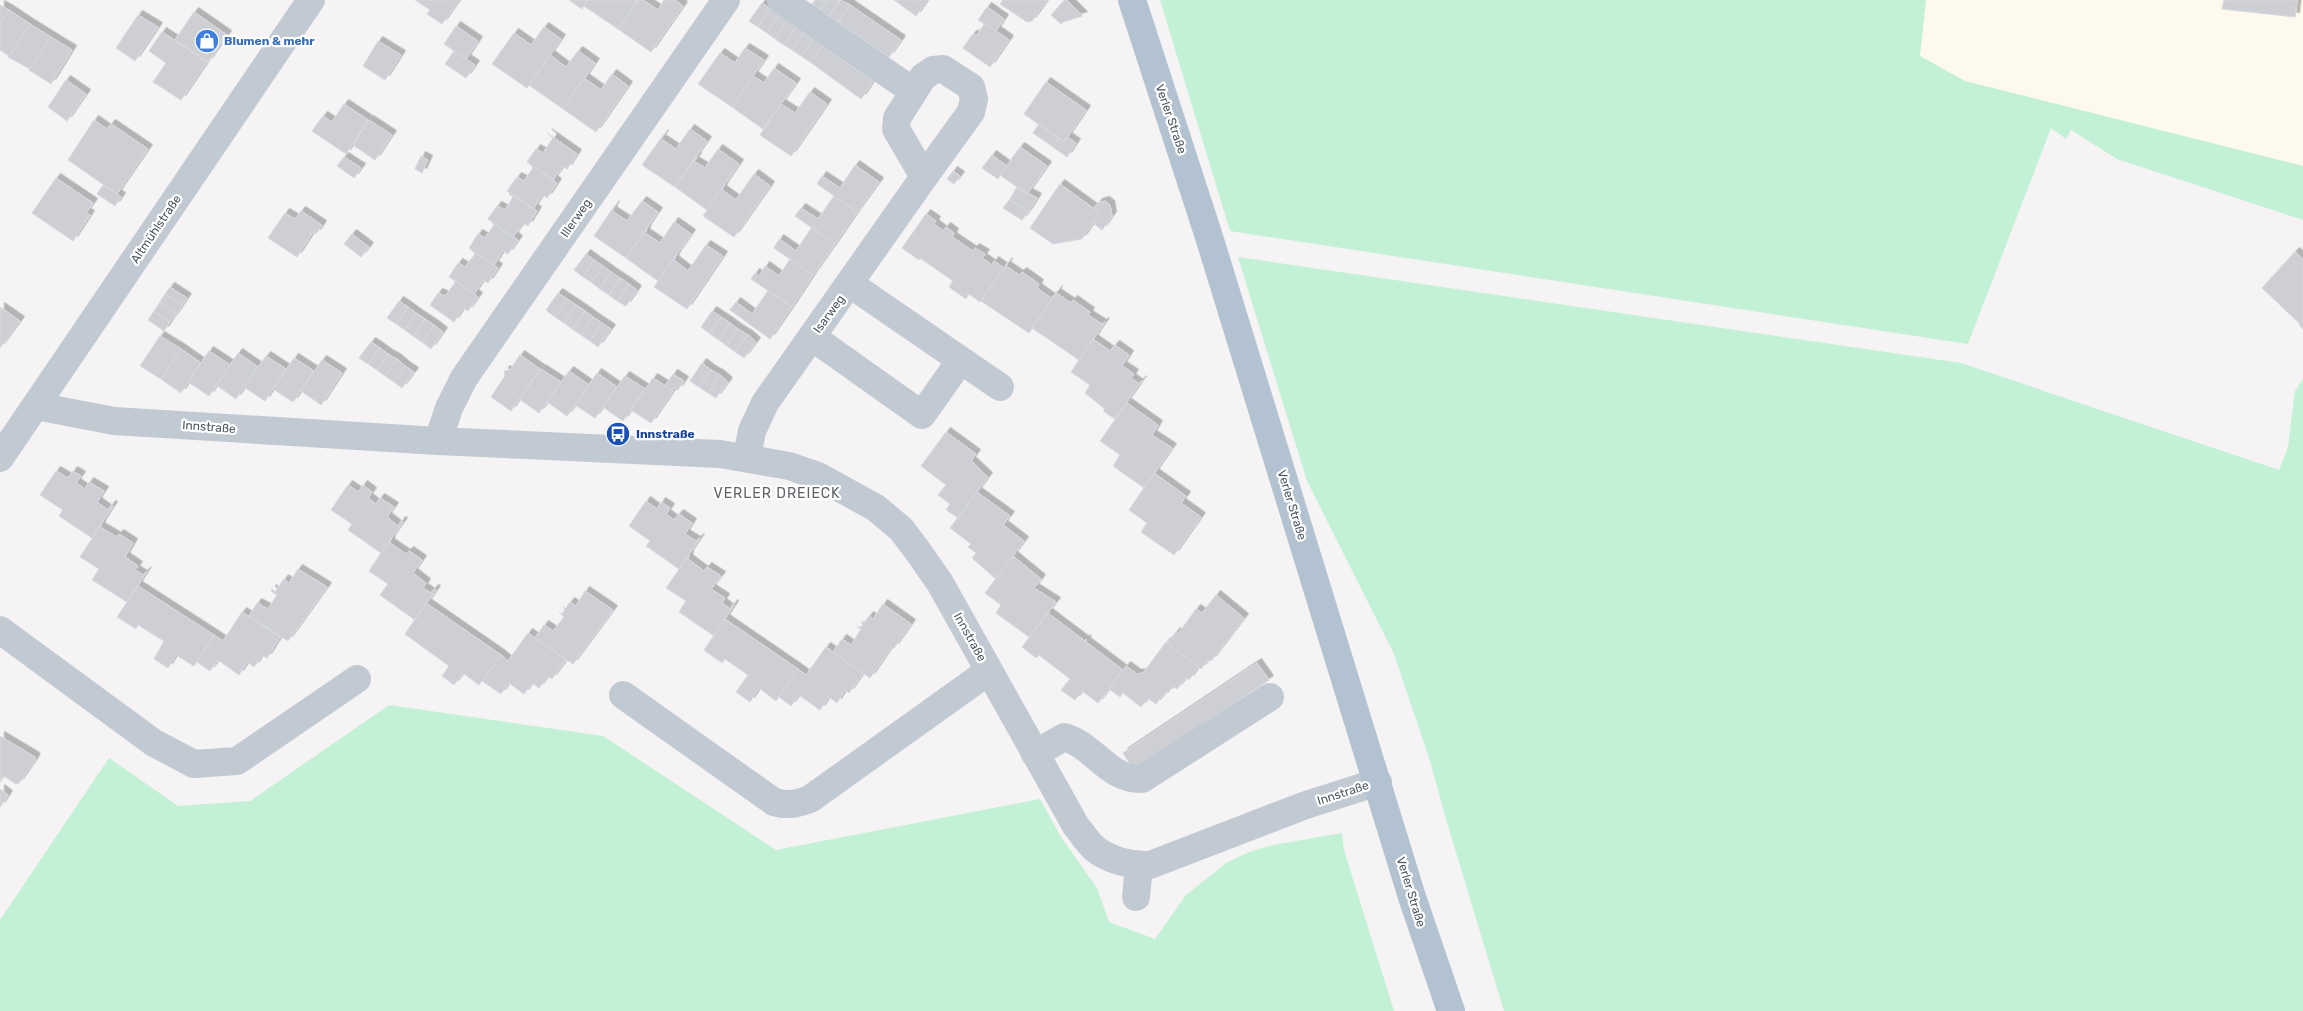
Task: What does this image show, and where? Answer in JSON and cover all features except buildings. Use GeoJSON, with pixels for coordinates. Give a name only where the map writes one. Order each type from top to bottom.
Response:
{"type":"FeatureCollection","features":[{"type":"Feature","properties":{"kind":"main road","name":"Verler Straße"},"geometry":{"type":"LineString","coordinates":[[1132,0],[1210,240],[1412,897],[1451,1011]]}},
{"type":"Feature","properties":{"kind":"street","name":"Altmühlstraße"},"geometry":{"type":"LineString","coordinates":[[0,458],[311,0]]}},
{"type":"Feature","properties":{"kind":"street","name":"Illerweg"},"geometry":{"type":"LineString","coordinates":[[438,441],[449,408],[464,378],[726,0]]}},
{"type":"Feature","properties":{"kind":"street"},"geometry":{"type":"LineString","coordinates":[[780,0],[913,91]]}},
{"type":"Feature","properties":{"kind":"street","name":"Isarweg"},"geometry":{"type":"LineString","coordinates":[[747,457],[752,431],[765,403],[971,112],[974,99],[971,87],[943,69],[933,70],[923,77],[897,118],[896,129],[924,177]]}},
{"type":"Feature","properties":{"kind":"street"},"geometry":{"type":"LineString","coordinates":[[850,284],[1000,387]]}},
{"type":"Feature","properties":{"kind":"street"},"geometry":{"type":"LineString","coordinates":[[812,337],[922,415],[960,360]]}},
{"type":"Feature","properties":{"kind":"street","name":"Innstraße"},"geometry":{"type":"LineString","coordinates":[[36,406],[114,421],[438,441],[747,457],[789,466],[818,476],[876,508],[901,529],[940,583],[1076,826],[1094,848],[1117,860],[1139,865],[1150,865],[1306,806],[1378,782]]}},
{"type":"Feature","properties":{"kind":"street"},"geometry":{"type":"LineString","coordinates":[[0,630],[154,743],[194,764],[237,761],[357,679]]}},
{"type":"Feature","properties":{"kind":"street"},"geometry":{"type":"LineString","coordinates":[[623,696],[774,802],[784,805],[798,804],[810,799],[989,672]]}},
{"type":"Feature","properties":{"kind":"street"},"geometry":{"type":"LineString","coordinates":[[1035,754],[1064,737],[1077,740],[1110,770],[1131,780],[1142,779],[1270,697]]}},
{"type":"Feature","properties":{"kind":"street"},"geometry":{"type":"LineString","coordinates":[[1136,897],[1139,865]]}},
{"type":"Feature","properties":{"kind":"shaded area"},"geometry":{"type":"Polygon","coordinates":[[[1926,0],[2303,0],[2303,166],[1965,81],[1919,56],[1926,0]]]}},
{"type":"Feature","properties":{"kind":"green space"},"geometry":{"type":"Polygon","coordinates":[[[1160,0],[1926,0],[1920,56],[1965,81],[2303,166],[2303,220],[2117,159],[2071,130],[2066,139],[2051,128],[1968,344],[1230,231],[1160,0]]]}},
{"type":"Feature","properties":{"kind":"green space"},"geometry":{"type":"Polygon","coordinates":[[[1238,257],[1961,363],[2279,470],[2288,447],[2295,391],[2303,379],[2303,1011],[1504,1011],[1430,761],[1394,654],[1307,481],[1238,257]]]}},
{"type":"Feature","properties":{"kind":"green space"},"geometry":{"type":"Polygon","coordinates":[[[389,705],[603,736],[776,850],[1040,799],[1061,837],[1097,888],[1109,922],[1155,939],[1186,895],[1226,863],[1249,852],[1273,845],[1342,833],[1344,850],[1394,1011],[0,1011],[0,920],[109,758],[178,806],[250,801],[389,705]]]}},
{"type":"Feature","properties":{"kind":"place","name":"Blumen & mehr"},"geometry":{"type":"Point","coordinates":[207,41]}},
{"type":"Feature","properties":{"kind":"place","name":"Innstraße"},"geometry":{"type":"Point","coordinates":[618,434]}},
{"type":"Feature","properties":{"kind":"district","name":"VERLER DREIECK"},"geometry":{"type":"Point","coordinates":[777,493]}}]}
